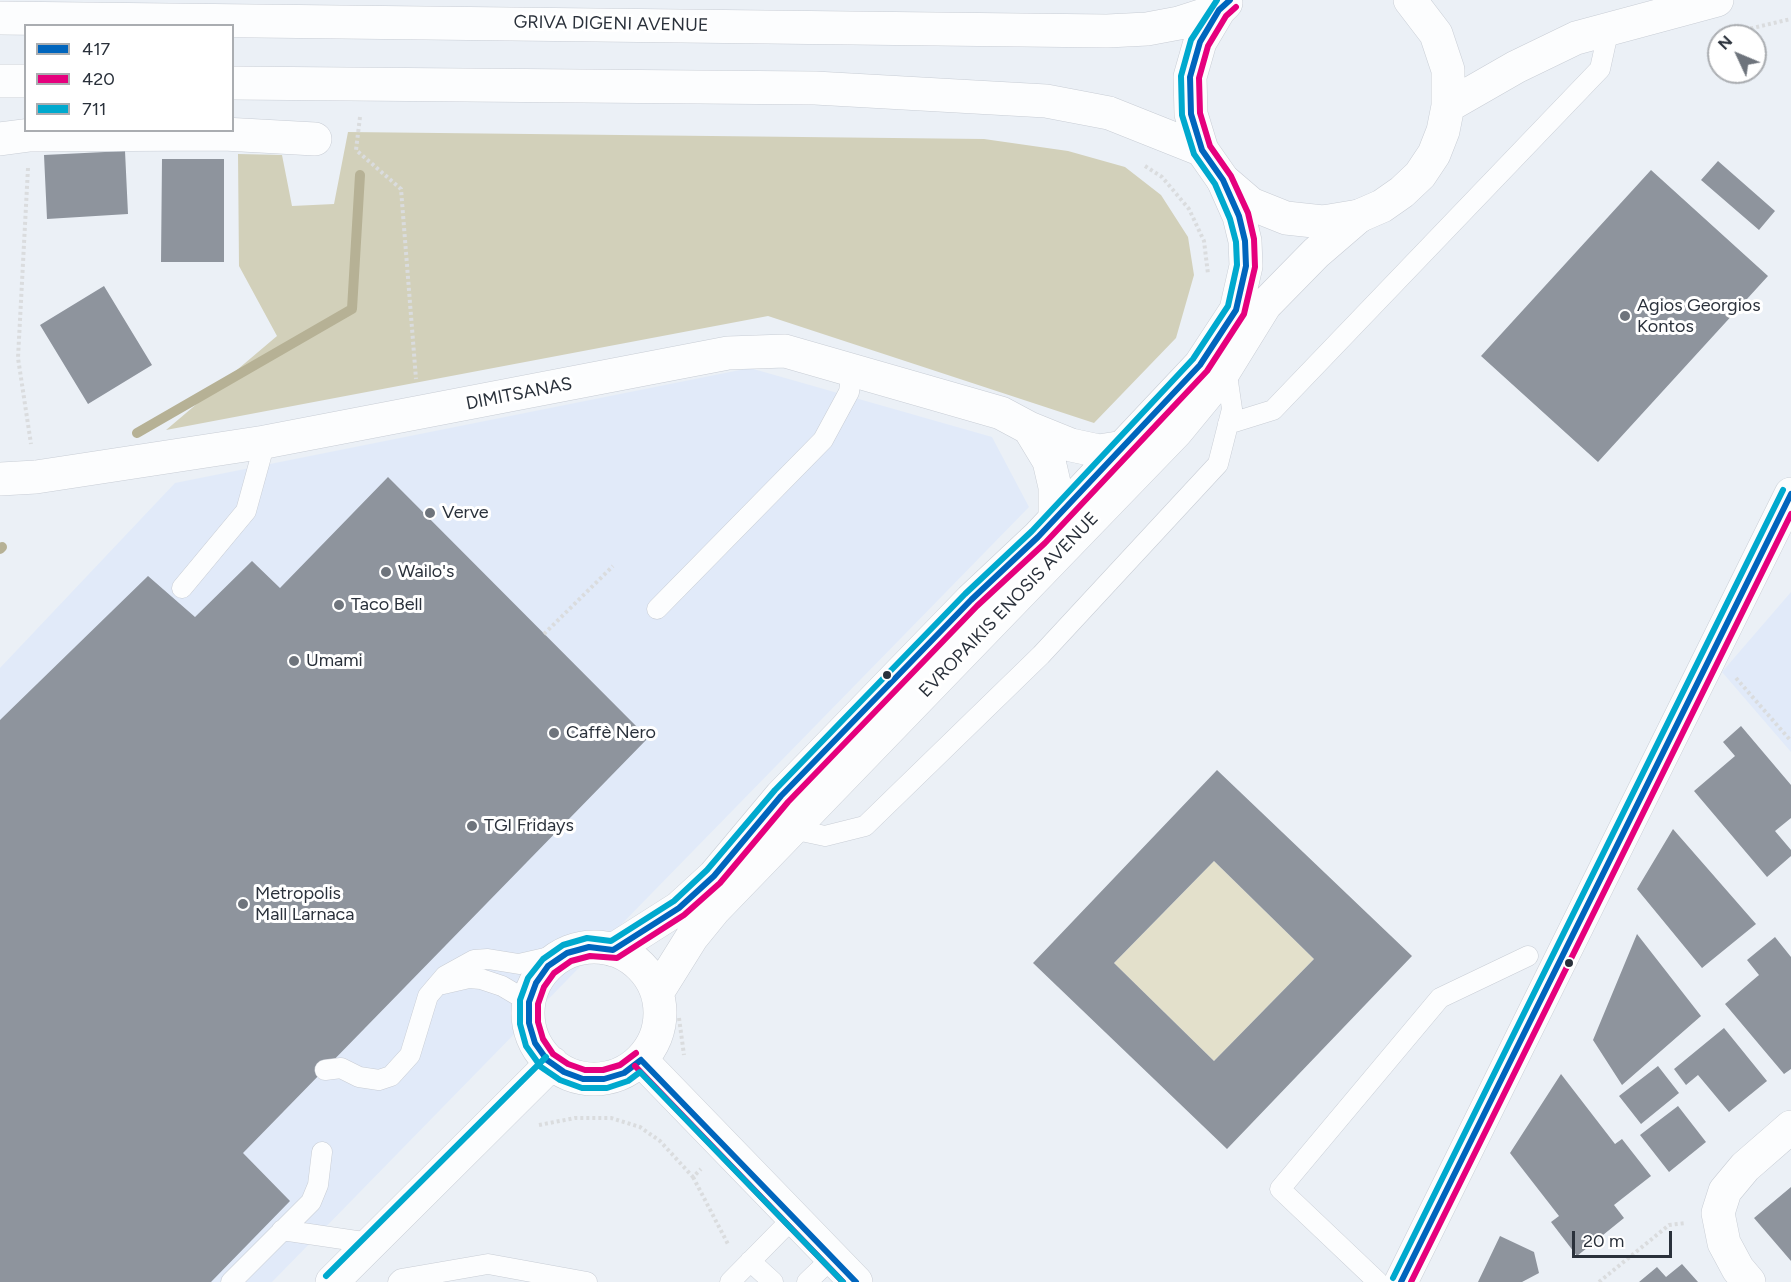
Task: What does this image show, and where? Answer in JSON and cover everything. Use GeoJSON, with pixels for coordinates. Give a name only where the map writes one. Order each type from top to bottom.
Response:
{"type":"FeatureCollection","features":[{"type":"Feature","properties":{"kind":"main road","name":"GRIVA DIGENI AVENUE"},"geometry":{"type":"LineString","coordinates":[[1224,5],[1200,42],[1190,77],[1191,114],[1202,150],[1223,180],[1251,204],[1286,218],[1323,222],[1359,216],[1389,201],[1420,174],[1434,154],[1449,106],[1448,70],[1436,34],[1410,0]]}},
{"type":"Feature","properties":{"kind":"main road"},"geometry":{"type":"LineString","coordinates":[[1449,106],[1551,49],[1609,27],[1717,0]]}},
{"type":"Feature","properties":{"kind":"main road","name":"GRIVA DIGENI AVENUE"},"geometry":{"type":"LineString","coordinates":[[0,18],[1107,31],[1147,29],[1179,23],[1224,5]]}},
{"type":"Feature","properties":{"kind":"main road"},"geometry":{"type":"LineString","coordinates":[[0,81],[24,81]]}},
{"type":"Feature","properties":{"kind":"main road"},"geometry":{"type":"LineString","coordinates":[[234,83],[816,88],[1046,101],[1108,113],[1202,150]]}},
{"type":"Feature","properties":{"kind":"main road"},"geometry":{"type":"LineString","coordinates":[[15,137],[224,134],[315,139]]}},
{"type":"Feature","properties":{"kind":"main road","name":"EVROPAIKIS ENOSIS AVENUE"},"geometry":{"type":"LineString","coordinates":[[613,950],[679,908],[714,876],[798,779],[971,600],[1124,447],[1200,365],[1236,309],[1246,266],[1245,241],[1239,216],[1223,180]]}},
{"type":"Feature","properties":{"kind":"main road","name":"EVROPAIKIS ENOSIS AVENUE"},"geometry":{"type":"LineString","coordinates":[[668,1003],[692,938],[714,910],[1176,432],[1226,368],[1265,305],[1316,253],[1359,216]]}},
{"type":"Feature","properties":{"kind":"main road","name":"DIMITSANAS"},"geometry":{"type":"LineString","coordinates":[[0,479],[36,477],[265,442],[728,353],[785,351],[852,368],[1001,413],[1029,428],[1071,445],[1099,451],[1124,447]]}},
{"type":"Feature","properties":{"kind":"main road"},"geometry":{"type":"LineString","coordinates":[[1029,428],[1049,461],[1055,487],[1055,518]]}},
{"type":"Feature","properties":{"kind":"main road"},"geometry":{"type":"LineString","coordinates":[[1401,1282],[1791,494]]}},
{"type":"Feature","properties":{"kind":"main road"},"geometry":{"type":"LineString","coordinates":[[590,947],[613,950],[633,959],[649,976],[668,1003],[654,1041],[640,1060],[624,1073],[604,1079],[583,1079],[564,1072],[552,1063],[535,1043],[529,1023],[529,1002],[536,983],[548,966],[567,953],[590,947]]}},
{"type":"Feature","properties":{"kind":"main road"},"geometry":{"type":"LineString","coordinates":[[640,1060],[856,1282]]}},
{"type":"Feature","properties":{"kind":"main road"},"geometry":{"type":"LineString","coordinates":[[332,1282],[552,1063]]}},
{"type":"Feature","properties":{"kind":"main road"},"geometry":{"type":"LineString","coordinates":[[1749,1282],[1738,1269],[1724,1243],[1718,1217],[1725,1191],[1745,1167],[1791,1127]]}},
{"type":"Feature","properties":{"kind":"lane"},"geometry":{"type":"LineString","coordinates":[[1228,424],[1273,410],[1600,69],[1609,27]]}},
{"type":"Feature","properties":{"kind":"lane"},"geometry":{"type":"LineString","coordinates":[[657,609],[823,440],[849,392],[852,368]]}},
{"type":"Feature","properties":{"kind":"lane"},"geometry":{"type":"LineString","coordinates":[[792,829],[825,836],[865,826],[1041,655],[1218,464],[1233,409],[1226,368]]}},
{"type":"Feature","properties":{"kind":"lane"},"geometry":{"type":"LineString","coordinates":[[182,588],[246,511],[265,442]]}},
{"type":"Feature","properties":{"kind":"lane"},"geometry":{"type":"LineString","coordinates":[[325,1070],[341,1068],[359,1077],[379,1080],[392,1076],[410,1055],[425,1005],[438,986],[457,968],[474,960],[488,959],[519,964],[567,953]]}},
{"type":"Feature","properties":{"kind":"lane"},"geometry":{"type":"LineString","coordinates":[[1378,1282],[1280,1189],[1440,998],[1528,956]]}},
{"type":"Feature","properties":{"kind":"lane"},"geometry":{"type":"LineString","coordinates":[[438,986],[456,980],[481,979],[502,986],[529,1002]]}},
{"type":"Feature","properties":{"kind":"lane"},"geometry":{"type":"LineString","coordinates":[[231,1282],[311,1202],[318,1185],[322,1152]]}},
{"type":"Feature","properties":{"kind":"lane"},"geometry":{"type":"LineString","coordinates":[[730,1282],[793,1218]]}},
{"type":"Feature","properties":{"kind":"lane"},"geometry":{"type":"LineString","coordinates":[[282,1230],[370,1243]]}},
{"type":"Feature","properties":{"kind":"lane"},"geometry":{"type":"LineString","coordinates":[[807,1282],[832,1258]]}},
{"type":"Feature","properties":{"kind":"lane"},"geometry":{"type":"LineString","coordinates":[[750,1261],[773,1282]]}},
{"type":"Feature","properties":{"kind":"lane"},"geometry":{"type":"LineString","coordinates":[[398,1282],[401,1279],[489,1264],[587,1282]]}},
{"type":"Feature","properties":{"kind":"path"},"geometry":{"type":"LineString","coordinates":[[1767,25],[1791,19]]}},
{"type":"Feature","properties":{"kind":"path"},"geometry":{"type":"LineString","coordinates":[[363,84],[356,150],[401,189],[419,413]]}},
{"type":"Feature","properties":{"kind":"path"},"geometry":{"type":"LineString","coordinates":[[15,137],[18,358],[36,477]]}},
{"type":"Feature","properties":{"kind":"path"},"geometry":{"type":"LineString","coordinates":[[1136,159],[1162,177],[1189,209],[1204,241],[1208,276]]}},
{"type":"Feature","properties":{"kind":"path"},"geometry":{"type":"LineString","coordinates":[[544,634],[613,566]]}},
{"type":"Feature","properties":{"kind":"path"},"geometry":{"type":"LineString","coordinates":[[1734,675],[1791,741]]}},
{"type":"Feature","properties":{"kind":"path"},"geometry":{"type":"LineString","coordinates":[[668,1003],[687,1065]]}},
{"type":"Feature","properties":{"kind":"path"},"geometry":{"type":"LineString","coordinates":[[535,1126],[575,1118],[611,1118],[640,1127],[660,1141],[693,1177],[730,1250]]}},
{"type":"Feature","properties":{"kind":"path"},"geometry":{"type":"LineString","coordinates":[[693,1177],[724,1146]]}},
{"type":"Feature","properties":{"kind":"path"},"geometry":{"type":"LineString","coordinates":[[1599,1282],[1670,1225],[1718,1217]]}},
{"type":"Feature","properties":{"kind":"shaded area"},"geometry":{"type":"Polygon","coordinates":[[[348,132],[984,139],[1068,151],[1125,167],[1161,195],[1188,237],[1194,275],[1176,338],[1094,423],[768,316],[166,430],[277,336],[239,266],[238,154],[282,155],[292,206],[334,204],[348,132]]]}},
{"type":"Feature","properties":{"kind":"shaded area"},"geometry":{"type":"Polygon","coordinates":[[[750,368],[992,437],[1029,507],[272,1282],[0,1282],[0,668],[175,483],[750,368]]]}},
{"type":"Feature","properties":{"kind":"shaded area"},"geometry":{"type":"Polygon","coordinates":[[[1791,592],[1791,752],[1722,672],[1791,592]]]}},
{"type":"Feature","properties":{"kind":"shaded area"},"geometry":{"type":"Polygon","coordinates":[[[1214,861],[1314,959],[1214,1061],[1114,963],[1214,861]]]}},
{"type":"Feature","properties":{"kind":"building"},"geometry":{"type":"Polygon","coordinates":[[[125,151],[128,214],[47,219],[44,155],[125,151]]]}},
{"type":"Feature","properties":{"kind":"building"},"geometry":{"type":"Polygon","coordinates":[[[162,159],[224,159],[224,262],[161,262],[162,159]]]}},
{"type":"Feature","properties":{"kind":"building"},"geometry":{"type":"Polygon","coordinates":[[[1718,161],[1775,211],[1759,230],[1701,180],[1718,161]]]}},
{"type":"Feature","properties":{"kind":"building","name":"Agios Georgios Kontos"},"geometry":{"type":"Polygon","coordinates":[[[1651,170],[1768,276],[1598,462],[1481,356],[1651,170]]]}},
{"type":"Feature","properties":{"kind":"building"},"geometry":{"type":"Polygon","coordinates":[[[104,286],[152,365],[88,404],[40,325],[104,286]]]}},
{"type":"Feature","properties":{"kind":"building","name":"Metropolis Mall Larnaca"},"geometry":{"type":"Polygon","coordinates":[[[388,477],[648,738],[243,1153],[290,1201],[211,1282],[0,1282],[0,720],[148,576],[195,617],[252,561],[280,588],[388,477]]]}},
{"type":"Feature","properties":{"kind":"building"},"geometry":{"type":"Polygon","coordinates":[[[1741,726],[1791,785],[1791,818],[1775,831],[1791,850],[1791,856],[1767,877],[1694,791],[1735,756],[1723,742],[1741,726]]]}},
{"type":"Feature","properties":{"kind":"building"},"geometry":{"type":"Polygon","coordinates":[[[1217,770],[1412,956],[1227,1149],[1033,963],[1217,770]],[[1214,861],[1114,963],[1214,1061],[1314,959],[1214,861]]]}},
{"type":"Feature","properties":{"kind":"building"},"geometry":{"type":"Polygon","coordinates":[[[1673,829],[1756,924],[1702,968],[1637,889],[1673,829]]]}},
{"type":"Feature","properties":{"kind":"building"},"geometry":{"type":"Polygon","coordinates":[[[1637,934],[1701,1016],[1622,1085],[1593,1040],[1637,934]]]}},
{"type":"Feature","properties":{"kind":"building"},"geometry":{"type":"Polygon","coordinates":[[[1775,937],[1791,957],[1791,1069],[1784,1074],[1725,1004],[1759,975],[1747,960],[1775,937]]]}},
{"type":"Feature","properties":{"kind":"building"},"geometry":{"type":"Polygon","coordinates":[[[1724,1028],[1767,1081],[1729,1112],[1698,1075],[1686,1085],[1674,1069],[1724,1028]]]}},
{"type":"Feature","properties":{"kind":"building"},"geometry":{"type":"Polygon","coordinates":[[[1658,1066],[1679,1093],[1641,1124],[1619,1096],[1658,1066]]]}},
{"type":"Feature","properties":{"kind":"building"},"geometry":{"type":"Polygon","coordinates":[[[1561,1074],[1615,1144],[1622,1139],[1651,1176],[1614,1205],[1624,1218],[1577,1256],[1551,1222],[1559,1216],[1510,1153],[1561,1074]]]}},
{"type":"Feature","properties":{"kind":"building"},"geometry":{"type":"Polygon","coordinates":[[[1678,1106],[1706,1142],[1669,1172],[1640,1135],[1678,1106]]]}},
{"type":"Feature","properties":{"kind":"building"},"geometry":{"type":"Polygon","coordinates":[[[1791,1187],[1791,1261],[1754,1218],[1791,1187]]]}},
{"type":"Feature","properties":{"kind":"building"},"geometry":{"type":"Polygon","coordinates":[[[1500,1236],[1534,1252],[1539,1273],[1522,1282],[1478,1282],[1500,1236]]]}},
{"type":"Feature","properties":{"kind":"building"},"geometry":{"type":"Polygon","coordinates":[[[1682,1264],[1698,1282],[1639,1282],[1657,1267],[1666,1277],[1682,1264]]]}},
{"type":"Feature","properties":{"kind":"waterway"},"geometry":{"type":"LineString","coordinates":[[137,433],[352,309],[360,175]]}},
{"type":"Feature","properties":{"kind":"transit line","name":"711"},"geometry":{"type":"LineString","coordinates":[[843,1282],[640,1072],[628,1081],[607,1088],[582,1088],[560,1080],[541,1067],[526,1046],[520,1024],[520,1000],[528,978],[543,959],[563,945],[587,938],[611,941],[674,901],[707,870],[775,790],[965,594],[1032,531],[1193,359],[1228,306],[1237,265],[1236,242],[1230,219],[1215,184],[1194,154],[1182,115],[1181,76],[1191,40],[1217,0]]}},
{"type":"Feature","properties":{"kind":"transit line","name":"417"},"geometry":{"type":"LineString","coordinates":[[641,1060],[624,1073],[604,1079],[583,1079],[564,1072],[547,1060],[535,1043],[529,1023],[529,1002],[536,983],[548,966],[567,953],[589,947],[613,950],[679,908],[714,876],[781,796],[971,600],[1038,537],[1200,365],[1236,310],[1246,266],[1245,241],[1239,216],[1223,180],[1202,150],[1191,114],[1190,77],[1200,42],[1219,10],[1230,0]]}},
{"type":"Feature","properties":{"kind":"transit line","name":"420"},"geometry":{"type":"LineString","coordinates":[[636,1053],[620,1065],[603,1070],[585,1070],[568,1064],[553,1054],[543,1039],[538,1022],[538,1004],[544,987],[554,973],[571,961],[590,956],[617,958],[684,915],[720,883],[788,802],[977,606],[1045,543],[1207,371],[1244,314],[1255,267],[1254,239],[1248,213],[1231,176],[1210,146],[1200,113],[1199,78],[1208,46],[1226,16],[1236,7]]}},
{"type":"Feature","properties":{"kind":"transit line","name":"711"},"geometry":{"type":"LineString","coordinates":[[1393,1278],[1783,490]]}},
{"type":"Feature","properties":{"kind":"transit line","name":"417"},"geometry":{"type":"LineString","coordinates":[[1401,1282],[1791,494]]}},
{"type":"Feature","properties":{"kind":"transit line","name":"420"},"geometry":{"type":"LineString","coordinates":[[1411,1282],[1791,514]]}},
{"type":"Feature","properties":{"kind":"transit line","name":"711"},"geometry":{"type":"LineString","coordinates":[[326,1276],[546,1057]]}},
{"type":"Feature","properties":{"kind":"transit line","name":"417"},"geometry":{"type":"LineString","coordinates":[[641,1060],[856,1282]]}},
{"type":"Feature","properties":{"kind":"transit line","name":"420"},"geometry":{"type":"LineString","coordinates":[[635,1066],[843,1282]]}},
{"type":"Feature","properties":{"kind":"place","name":"Agios Georgios Kontos"},"geometry":{"type":"Point","coordinates":[1625,316]}},
{"type":"Feature","properties":{"kind":"place","name":"Verve"},"geometry":{"type":"Point","coordinates":[430,513]}},
{"type":"Feature","properties":{"kind":"place","name":"Wailo's"},"geometry":{"type":"Point","coordinates":[386,572]}},
{"type":"Feature","properties":{"kind":"place","name":"Taco Bell"},"geometry":{"type":"Point","coordinates":[339,605]}},
{"type":"Feature","properties":{"kind":"place","name":"Umami"},"geometry":{"type":"Point","coordinates":[294,661]}},
{"type":"Feature","properties":{"kind":"place","name":"Caffè Nero"},"geometry":{"type":"Point","coordinates":[554,733]}},
{"type":"Feature","properties":{"kind":"place","name":"TGI Fridays"},"geometry":{"type":"Point","coordinates":[472,826]}},
{"type":"Feature","properties":{"kind":"place","name":"Metropolis Mall Larnaca"},"geometry":{"type":"Point","coordinates":[243,904]}}]}
